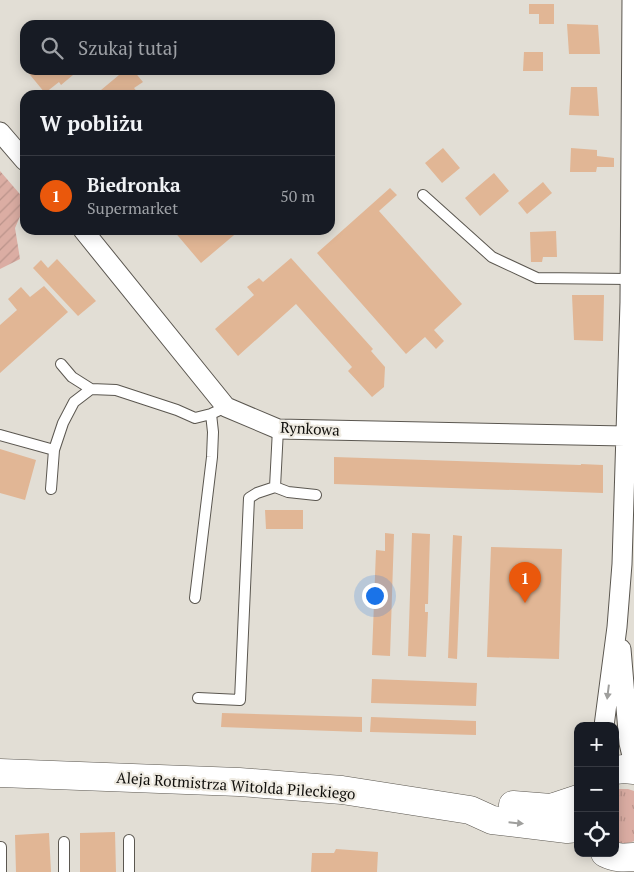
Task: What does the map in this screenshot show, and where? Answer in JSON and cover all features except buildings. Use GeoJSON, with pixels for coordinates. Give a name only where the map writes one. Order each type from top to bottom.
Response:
{"type":"FeatureCollection","features":[{"type":"Feature","properties":{"kind":"street"},"geometry":{"type":"LineString","coordinates":[[605,722],[617,627],[622,564],[630,279],[632,0]]}},
{"type":"Feature","properties":{"kind":"street"},"geometry":{"type":"LineString","coordinates":[[0,132],[20,155]]}},
{"type":"Feature","properties":{"kind":"street","name":"Rynkowa"},"geometry":{"type":"LineString","coordinates":[[87,235],[218,410],[278,429],[625,436]]}},
{"type":"Feature","properties":{"kind":"street"},"geometry":{"type":"LineString","coordinates":[[617,627],[628,660],[629,744],[634,764]]}},
{"type":"Feature","properties":{"kind":"street"},"geometry":{"type":"LineString","coordinates":[[619,770],[634,770]]}},
{"type":"Feature","properties":{"kind":"street","name":"Aleja Rotmistrza Witolda Pileckiego"},"geometry":{"type":"LineString","coordinates":[[0,773],[239,782],[342,790],[470,810],[492,820],[574,828]]}},
{"type":"Feature","properties":{"kind":"street","name":"Aleja Rotmistrza Witolda Pileckiego"},"geometry":{"type":"LineString","coordinates":[[470,810],[496,804],[551,808],[574,800]]}},
{"type":"Feature","properties":{"kind":"street"},"geometry":{"type":"LineString","coordinates":[[593,857],[595,872]]}},
{"type":"Feature","properties":{"kind":"street"},"geometry":{"type":"LineString","coordinates":[[618,857],[634,857],[629,872]]}},
{"type":"Feature","properties":{"kind":"lane"},"geometry":{"type":"LineString","coordinates":[[423,195],[492,257],[537,278],[630,279]]}},
{"type":"Feature","properties":{"kind":"lane"},"geometry":{"type":"LineString","coordinates":[[61,364],[72,377],[91,389],[116,390],[177,410],[195,418],[218,410]]}},
{"type":"Feature","properties":{"kind":"lane"},"geometry":{"type":"LineString","coordinates":[[51,489],[54,450],[63,423],[74,402],[91,389]]}},
{"type":"Feature","properties":{"kind":"lane"},"geometry":{"type":"LineString","coordinates":[[195,598],[212,457],[213,432],[218,410]]}},
{"type":"Feature","properties":{"kind":"lane"},"geometry":{"type":"LineString","coordinates":[[275,487],[278,429]]}},
{"type":"Feature","properties":{"kind":"lane"},"geometry":{"type":"LineString","coordinates":[[0,436],[54,450]]}},
{"type":"Feature","properties":{"kind":"lane"},"geometry":{"type":"LineString","coordinates":[[198,698],[240,700],[249,498],[275,487],[288,492],[316,495]]}},
{"type":"Feature","properties":{"kind":"lane"},"geometry":{"type":"LineString","coordinates":[[129,840],[129,872]]}},
{"type":"Feature","properties":{"kind":"lane"},"geometry":{"type":"LineString","coordinates":[[64,842],[64,872]]}},
{"type":"Feature","properties":{"kind":"lane"},"geometry":{"type":"LineString","coordinates":[[1,847],[1,872]]}},
{"type":"Feature","properties":{"kind":"green space"},"geometry":{"type":"Polygon","coordinates":[[[0,171],[20,194],[20,216],[15,228],[20,259],[0,269],[0,171]]]}},
{"type":"Feature","properties":{"kind":"green space"},"geometry":{"type":"Polygon","coordinates":[[[619,789],[628,789],[634,791],[634,841],[619,842],[619,789]]]}},
{"type":"Feature","properties":{"kind":"place","name":"Biedronka"},"geometry":{"type":"Point","coordinates":[525,603]}}]}
